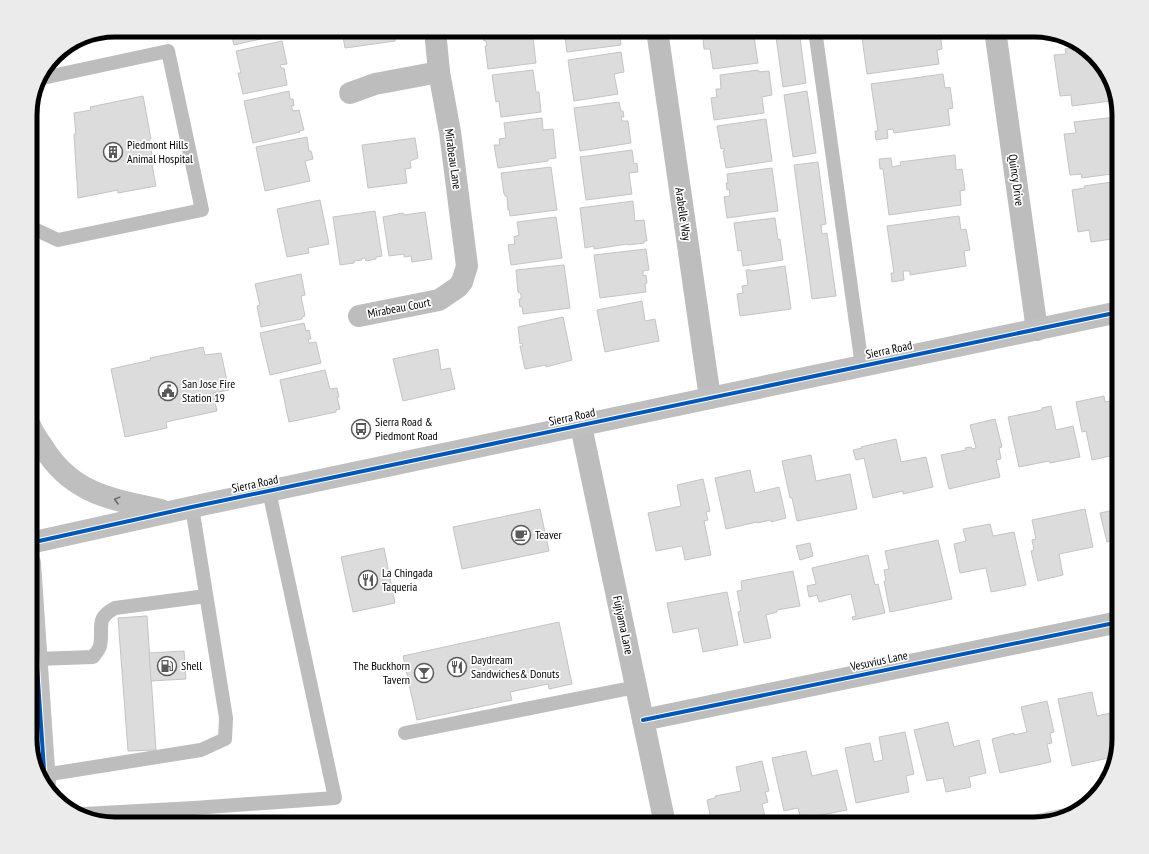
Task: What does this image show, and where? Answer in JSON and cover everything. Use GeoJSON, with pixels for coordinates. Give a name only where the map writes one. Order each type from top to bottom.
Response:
{"type":"FeatureCollection","features":[{"type":"Feature","properties":{"kind":"street","name":"Mirabeau Lane"},"geometry":{"type":"LineString","coordinates":[[436,37],[439,72],[450,132],[467,266],[462,282],[458,288]]}},
{"type":"Feature","properties":{"kind":"street","name":"Arabelle Way"},"geometry":{"type":"LineString","coordinates":[[658,37],[710,398]]}},
{"type":"Feature","properties":{"kind":"street","name":"Quincy Drive"},"geometry":{"type":"LineString","coordinates":[[996,37],[1037,330]]}},
{"type":"Feature","properties":{"kind":"street"},"geometry":{"type":"LineString","coordinates":[[350,93],[375,84],[439,72]]}},
{"type":"Feature","properties":{"kind":"street","name":"Mirabeau Court"},"geometry":{"type":"LineString","coordinates":[[359,316],[439,300],[458,288]]}},
{"type":"Feature","properties":{"kind":"street","name":"Sierra Road"},"geometry":{"type":"LineString","coordinates":[[37,541],[168,512],[1112,314]]}},
{"type":"Feature","properties":{"kind":"street","name":"Fujiyama Lane"},"geometry":{"type":"LineString","coordinates":[[581,426],[664,817]]}},
{"type":"Feature","properties":{"kind":"street"},"geometry":{"type":"LineString","coordinates":[[37,437],[50,459],[69,478],[87,490],[114,500],[168,512]]}},
{"type":"Feature","properties":{"kind":"street","name":"Vesuvius Lane"},"geometry":{"type":"LineString","coordinates":[[643,720],[1112,623]]}},
{"type":"Feature","properties":{"kind":"street"},"geometry":{"type":"LineString","coordinates":[[37,672],[44,772]]}},
{"type":"Feature","properties":{"kind":"lane"},"geometry":{"type":"LineString","coordinates":[[816,37],[862,366]]}},
{"type":"Feature","properties":{"kind":"lane"},"geometry":{"type":"LineString","coordinates":[[37,230],[58,240],[202,210],[168,51],[47,77]]}},
{"type":"Feature","properties":{"kind":"lane"},"geometry":{"type":"LineString","coordinates":[[93,814],[335,798],[269,491]]}},
{"type":"Feature","properties":{"kind":"lane"},"geometry":{"type":"LineString","coordinates":[[48,779],[201,750],[224,739],[226,718],[192,507]]}},
{"type":"Feature","properties":{"kind":"lane"},"geometry":{"type":"LineString","coordinates":[[37,659],[93,657],[100,648],[101,620],[107,613],[115,608],[206,596]]}},
{"type":"Feature","properties":{"kind":"lane"},"geometry":{"type":"LineString","coordinates":[[405,733],[636,687]]}},
{"type":"Feature","properties":{"kind":"building"},"geometry":{"type":"Polygon","coordinates":[[[232,37],[269,37],[234,45],[232,37]]]}},
{"type":"Feature","properties":{"kind":"building"},"geometry":{"type":"Polygon","coordinates":[[[343,37],[398,37],[395,41],[345,48],[343,37]]]}},
{"type":"Feature","properties":{"kind":"building"},"geometry":{"type":"Polygon","coordinates":[[[483,37],[533,37],[536,63],[488,69],[485,46],[487,46],[486,41],[484,41],[483,37]]]}},
{"type":"Feature","properties":{"kind":"building"},"geometry":{"type":"Polygon","coordinates":[[[565,37],[620,37],[621,45],[567,52],[565,37]]]}},
{"type":"Feature","properties":{"kind":"building"},"geometry":{"type":"Polygon","coordinates":[[[703,37],[754,37],[758,63],[713,69],[710,49],[704,49],[703,37]]]}},
{"type":"Feature","properties":{"kind":"building"},"geometry":{"type":"Polygon","coordinates":[[[776,37],[800,37],[806,83],[783,87],[776,37]]]}},
{"type":"Feature","properties":{"kind":"building"},"geometry":{"type":"Polygon","coordinates":[[[862,37],[941,37],[942,49],[937,50],[939,64],[867,74],[862,37]]]}},
{"type":"Feature","properties":{"kind":"building"},"geometry":{"type":"Polygon","coordinates":[[[282,41],[287,64],[280,65],[281,68],[284,68],[287,85],[243,94],[238,73],[241,73],[236,51],[282,41]]]}},
{"type":"Feature","properties":{"kind":"building"},"geometry":{"type":"Polygon","coordinates":[[[1074,48],[1093,64],[1104,81],[1111,101],[1072,106],[1071,95],[1060,96],[1054,55],[1066,54],[1065,49],[1074,48]]]}},
{"type":"Feature","properties":{"kind":"building"},"geometry":{"type":"Polygon","coordinates":[[[621,52],[624,72],[614,74],[618,94],[574,101],[568,60],[621,52]]]}},
{"type":"Feature","properties":{"kind":"building"},"geometry":{"type":"Polygon","coordinates":[[[533,70],[536,92],[539,92],[541,112],[501,117],[499,101],[496,102],[492,75],[533,70]]]}},
{"type":"Feature","properties":{"kind":"building"},"geometry":{"type":"Polygon","coordinates":[[[758,70],[759,72],[769,71],[772,95],[762,97],[764,113],[714,120],[711,98],[717,97],[716,89],[721,89],[720,75],[758,70]]]}},
{"type":"Feature","properties":{"kind":"building"},"geometry":{"type":"Polygon","coordinates":[[[943,74],[945,88],[950,87],[953,108],[948,109],[950,125],[894,133],[893,129],[887,130],[888,138],[876,140],[875,131],[878,131],[871,84],[943,74]]]}},
{"type":"Feature","properties":{"kind":"building"},"geometry":{"type":"Polygon","coordinates":[[[289,91],[290,99],[293,99],[294,106],[291,106],[293,111],[299,110],[304,130],[253,143],[244,101],[289,91]]]}},
{"type":"Feature","properties":{"kind":"building"},"geometry":{"type":"Polygon","coordinates":[[[807,91],[816,153],[793,157],[784,95],[807,91]]]}},
{"type":"Feature","properties":{"kind":"building","name":"Piedmont Hills Animal Hospital"},"geometry":{"type":"Polygon","coordinates":[[[143,96],[151,139],[149,139],[156,186],[118,193],[118,190],[78,198],[74,113],[91,110],[90,107],[143,96]]]}},
{"type":"Feature","properties":{"kind":"building"},"geometry":{"type":"Polygon","coordinates":[[[619,102],[624,117],[621,117],[622,121],[628,121],[631,143],[580,151],[574,108],[619,102]]]}},
{"type":"Feature","properties":{"kind":"building"},"geometry":{"type":"Polygon","coordinates":[[[1112,117],[1112,174],[1082,178],[1081,174],[1070,175],[1064,134],[1076,133],[1074,122],[1112,117]]]}},
{"type":"Feature","properties":{"kind":"building"},"geometry":{"type":"Polygon","coordinates":[[[542,118],[543,130],[553,129],[556,158],[548,159],[548,161],[498,168],[494,145],[500,145],[499,139],[506,138],[504,123],[542,118]]]}},
{"type":"Feature","properties":{"kind":"building"},"geometry":{"type":"Polygon","coordinates":[[[766,119],[772,161],[726,168],[723,151],[724,148],[721,149],[717,126],[766,119]]]}},
{"type":"Feature","properties":{"kind":"building"},"geometry":{"type":"Polygon","coordinates":[[[307,137],[309,151],[311,151],[313,159],[305,161],[310,181],[265,191],[256,147],[307,137]]]}},
{"type":"Feature","properties":{"kind":"building"},"geometry":{"type":"Polygon","coordinates":[[[415,138],[418,158],[410,161],[411,168],[405,169],[407,183],[368,188],[362,145],[415,138]]]}},
{"type":"Feature","properties":{"kind":"building"},"geometry":{"type":"Polygon","coordinates":[[[632,150],[634,164],[637,163],[638,172],[629,173],[632,194],[586,200],[580,157],[632,150]]]}},
{"type":"Feature","properties":{"kind":"building"},"geometry":{"type":"Polygon","coordinates":[[[955,155],[956,170],[962,169],[965,190],[960,191],[961,205],[889,215],[883,169],[880,169],[879,159],[891,158],[892,167],[901,165],[900,162],[955,155]]]}},
{"type":"Feature","properties":{"kind":"building"},"geometry":{"type":"Polygon","coordinates":[[[818,162],[826,224],[821,225],[822,234],[827,233],[836,296],[812,299],[794,165],[818,162]]]}},
{"type":"Feature","properties":{"kind":"building"},"geometry":{"type":"Polygon","coordinates":[[[551,167],[557,210],[510,216],[507,196],[504,194],[501,173],[551,167]]]}},
{"type":"Feature","properties":{"kind":"building"},"geometry":{"type":"Polygon","coordinates":[[[772,168],[778,211],[727,218],[724,197],[730,196],[726,183],[728,183],[727,174],[772,168]]]}},
{"type":"Feature","properties":{"kind":"building"},"geometry":{"type":"Polygon","coordinates":[[[1112,182],[1112,239],[1091,242],[1089,230],[1078,232],[1072,190],[1085,188],[1084,186],[1112,182]]]}},
{"type":"Feature","properties":{"kind":"building"},"geometry":{"type":"Polygon","coordinates":[[[320,200],[329,244],[308,248],[309,253],[287,257],[277,209],[320,200]]]}},
{"type":"Feature","properties":{"kind":"building"},"geometry":{"type":"Polygon","coordinates":[[[633,201],[635,221],[644,220],[647,241],[644,241],[644,243],[594,249],[594,246],[585,248],[580,208],[633,201]]]}},
{"type":"Feature","properties":{"kind":"building"},"geometry":{"type":"Polygon","coordinates":[[[375,211],[382,256],[366,261],[365,258],[362,258],[362,260],[354,261],[354,263],[340,265],[333,217],[375,211]]]}},
{"type":"Feature","properties":{"kind":"building"},"geometry":{"type":"Polygon","coordinates":[[[425,212],[432,259],[412,262],[411,256],[404,257],[404,254],[389,256],[383,217],[403,213],[404,215],[425,212]]]}},
{"type":"Feature","properties":{"kind":"building"},"geometry":{"type":"Polygon","coordinates":[[[959,216],[961,230],[966,229],[970,250],[964,251],[966,266],[910,275],[910,271],[903,271],[904,280],[892,282],[891,273],[894,273],[887,226],[959,216]]]}},
{"type":"Feature","properties":{"kind":"building"},"geometry":{"type":"Polygon","coordinates":[[[556,217],[562,258],[511,265],[508,245],[515,244],[514,237],[519,235],[517,222],[556,217]]]}},
{"type":"Feature","properties":{"kind":"building"},"geometry":{"type":"Polygon","coordinates":[[[775,218],[783,260],[743,266],[741,250],[738,251],[734,223],[775,218]]]}},
{"type":"Feature","properties":{"kind":"building"},"geometry":{"type":"Polygon","coordinates":[[[646,249],[649,270],[643,271],[643,276],[646,275],[646,292],[600,298],[594,255],[646,249]]]}},
{"type":"Feature","properties":{"kind":"building"},"geometry":{"type":"Polygon","coordinates":[[[564,265],[570,308],[523,314],[522,306],[520,307],[519,299],[521,299],[521,294],[518,292],[516,270],[564,265]]]}},
{"type":"Feature","properties":{"kind":"building"},"geometry":{"type":"Polygon","coordinates":[[[785,266],[791,309],[740,316],[737,294],[743,293],[742,286],[748,285],[746,270],[751,271],[785,266]]]}},
{"type":"Feature","properties":{"kind":"building"},"geometry":{"type":"Polygon","coordinates":[[[301,274],[305,295],[301,296],[305,316],[302,317],[302,319],[261,327],[257,306],[260,305],[255,284],[301,274]]]}},
{"type":"Feature","properties":{"kind":"building"},"geometry":{"type":"Polygon","coordinates":[[[642,301],[645,321],[655,319],[659,341],[605,352],[597,310],[642,301]]]}},
{"type":"Feature","properties":{"kind":"building"},"geometry":{"type":"Polygon","coordinates":[[[563,317],[572,360],[546,367],[546,365],[525,369],[520,346],[523,346],[522,343],[520,344],[518,327],[563,317]]]}},
{"type":"Feature","properties":{"kind":"building"},"geometry":{"type":"Polygon","coordinates":[[[304,323],[306,331],[309,330],[311,339],[308,339],[309,343],[316,342],[321,363],[270,375],[260,333],[304,323]]]}},
{"type":"Feature","properties":{"kind":"building","name":"San Jose Fire Station 19"},"geometry":{"type":"Polygon","coordinates":[[[203,347],[205,355],[221,353],[229,390],[213,393],[217,411],[166,422],[167,428],[125,437],[111,369],[151,360],[150,358],[203,347]]]}},
{"type":"Feature","properties":{"kind":"building"},"geometry":{"type":"Polygon","coordinates":[[[438,349],[441,370],[450,368],[455,389],[403,401],[393,359],[438,349]]]}},
{"type":"Feature","properties":{"kind":"building"},"geometry":{"type":"Polygon","coordinates":[[[325,370],[330,389],[337,388],[339,397],[337,397],[340,409],[336,410],[336,412],[289,422],[280,380],[325,370]]]}},
{"type":"Feature","properties":{"kind":"building"},"geometry":{"type":"Polygon","coordinates":[[[1104,396],[1105,402],[1112,401],[1112,456],[1092,460],[1086,431],[1082,432],[1076,402],[1104,396]]]}},
{"type":"Feature","properties":{"kind":"building"},"geometry":{"type":"Polygon","coordinates":[[[1051,406],[1056,430],[1073,426],[1080,457],[1019,467],[1008,417],[1042,410],[1042,408],[1051,406]]]}},
{"type":"Feature","properties":{"kind":"building"},"geometry":{"type":"Polygon","coordinates":[[[995,419],[1002,447],[999,448],[1001,459],[996,460],[1000,477],[949,489],[941,455],[966,450],[965,448],[976,448],[970,425],[995,419]]]}},
{"type":"Feature","properties":{"kind":"building"},"geometry":{"type":"Polygon","coordinates":[[[896,439],[901,462],[926,457],[933,487],[903,494],[903,491],[873,498],[864,458],[856,460],[853,450],[896,439]]]}},
{"type":"Feature","properties":{"kind":"building"},"geometry":{"type":"Polygon","coordinates":[[[811,455],[816,481],[850,474],[857,509],[797,521],[792,498],[790,498],[782,461],[811,455]]]}},
{"type":"Feature","properties":{"kind":"building"},"geometry":{"type":"Polygon","coordinates":[[[750,470],[755,493],[779,487],[786,518],[771,522],[771,520],[757,522],[726,529],[715,478],[750,470]]]}},
{"type":"Feature","properties":{"kind":"building"},"geometry":{"type":"Polygon","coordinates":[[[703,479],[710,511],[706,512],[708,520],[704,521],[711,555],[685,560],[682,546],[656,551],[648,513],[681,506],[677,485],[703,479]]]}},
{"type":"Feature","properties":{"kind":"building"},"geometry":{"type":"Polygon","coordinates":[[[540,509],[549,551],[462,569],[453,527],[540,509]]]}},
{"type":"Feature","properties":{"kind":"building"},"geometry":{"type":"Polygon","coordinates":[[[1085,509],[1093,547],[1059,554],[1063,575],[1038,581],[1031,551],[1034,550],[1032,540],[1036,539],[1032,520],[1085,509]]]}},
{"type":"Feature","properties":{"kind":"building"},"geometry":{"type":"Polygon","coordinates":[[[1112,510],[1112,541],[1107,542],[1100,513],[1112,510]]]}},
{"type":"Feature","properties":{"kind":"building"},"geometry":{"type":"Polygon","coordinates":[[[990,524],[993,536],[1014,532],[1026,585],[991,592],[986,568],[960,573],[954,544],[966,541],[963,529],[990,524]]]}},
{"type":"Feature","properties":{"kind":"building"},"geometry":{"type":"Polygon","coordinates":[[[938,540],[952,599],[890,612],[884,581],[886,581],[884,570],[889,569],[885,551],[938,540]]]}},
{"type":"Feature","properties":{"kind":"building"},"geometry":{"type":"Polygon","coordinates":[[[810,543],[813,556],[800,560],[796,546],[810,543]]]}},
{"type":"Feature","properties":{"kind":"building","name":"La Chingada Taqueria"},"geometry":{"type":"Polygon","coordinates":[[[384,548],[395,603],[353,612],[341,557],[384,548]]]}},
{"type":"Feature","properties":{"kind":"building"},"geometry":{"type":"Polygon","coordinates":[[[868,555],[875,585],[878,584],[885,613],[853,620],[852,617],[856,616],[851,594],[819,602],[817,595],[809,597],[807,586],[816,584],[812,568],[868,555]]]}},
{"type":"Feature","properties":{"kind":"building"},"geometry":{"type":"Polygon","coordinates":[[[793,571],[800,606],[777,610],[777,612],[766,615],[771,638],[744,643],[738,612],[741,611],[737,591],[742,590],[741,581],[793,571]]]}},
{"type":"Feature","properties":{"kind":"building"},"geometry":{"type":"Polygon","coordinates":[[[727,592],[738,645],[703,652],[698,628],[673,633],[667,603],[727,592]]]}},
{"type":"Feature","properties":{"kind":"building"},"geometry":{"type":"Polygon","coordinates":[[[147,616],[156,750],[128,751],[118,618],[147,616]]]}},
{"type":"Feature","properties":{"kind":"building"},"geometry":{"type":"Polygon","coordinates":[[[559,622],[572,684],[549,689],[548,684],[510,692],[512,700],[417,720],[403,656],[559,622]]]}},
{"type":"Feature","properties":{"kind":"building","name":"Shell"},"geometry":{"type":"Polygon","coordinates":[[[184,651],[186,679],[151,681],[149,653],[184,651]]]}},
{"type":"Feature","properties":{"kind":"building"},"geometry":{"type":"Polygon","coordinates":[[[1092,692],[1097,716],[1112,713],[1112,744],[1110,744],[1111,750],[1110,758],[1072,766],[1058,699],[1092,692]]]}},
{"type":"Feature","properties":{"kind":"building"},"geometry":{"type":"Polygon","coordinates":[[[1047,701],[1054,732],[1050,733],[1052,743],[1047,744],[1051,762],[1000,773],[992,739],[1014,733],[1014,735],[1027,732],[1021,707],[1047,701]]]}},
{"type":"Feature","properties":{"kind":"building"},"geometry":{"type":"Polygon","coordinates":[[[948,722],[954,747],[979,740],[986,773],[969,777],[971,787],[946,792],[943,778],[927,781],[914,730],[948,722]]]}},
{"type":"Feature","properties":{"kind":"building"},"geometry":{"type":"Polygon","coordinates":[[[905,732],[914,774],[906,776],[909,792],[856,803],[845,748],[870,743],[874,762],[883,760],[879,737],[905,732]]]}},
{"type":"Feature","properties":{"kind":"building"},"geometry":{"type":"Polygon","coordinates":[[[806,751],[812,776],[837,770],[847,810],[811,817],[800,817],[798,808],[784,811],[772,758],[806,751]]]}},
{"type":"Feature","properties":{"kind":"building"},"geometry":{"type":"Polygon","coordinates":[[[762,761],[769,791],[765,792],[768,802],[762,804],[765,817],[711,817],[707,800],[715,798],[715,796],[741,791],[736,767],[762,761]]]}},
{"type":"Feature","properties":{"kind":"building"},"geometry":{"type":"Polygon","coordinates":[[[1067,808],[1067,809],[1044,816],[1026,817],[1067,808]]]}},
{"type":"Feature","properties":{"kind":"cycle path"},"geometry":{"type":"LineString","coordinates":[[37,541],[192,507],[1112,313]]}},
{"type":"Feature","properties":{"kind":"cycle path"},"geometry":{"type":"LineString","coordinates":[[643,720],[1112,623]]}},
{"type":"Feature","properties":{"kind":"cycle path"},"geometry":{"type":"LineString","coordinates":[[37,666],[44,772]]}},
{"type":"Feature","properties":{"kind":"place","name":"Piedmont Hills Animal Hospital"},"geometry":{"type":"Point","coordinates":[113,152]}},
{"type":"Feature","properties":{"kind":"place","name":"San Jose Fire Station 19"},"geometry":{"type":"Point","coordinates":[168,391]}},
{"type":"Feature","properties":{"kind":"place","name":"Sierra Road & Piedmont Road"},"geometry":{"type":"Point","coordinates":[361,429]}},
{"type":"Feature","properties":{"kind":"place","name":"Teaver"},"geometry":{"type":"Point","coordinates":[521,535]}},
{"type":"Feature","properties":{"kind":"place","name":"La Chingada Taqueria"},"geometry":{"type":"Point","coordinates":[368,580]}},
{"type":"Feature","properties":{"kind":"place","name":"Shell"},"geometry":{"type":"Point","coordinates":[167,666]}},
{"type":"Feature","properties":{"kind":"place","name":"Daydream Sandwiches& Donuts"},"geometry":{"type":"Point","coordinates":[457,667]}},
{"type":"Feature","properties":{"kind":"place","name":"The Buckhorn Tavern"},"geometry":{"type":"Point","coordinates":[424,673]}}]}
